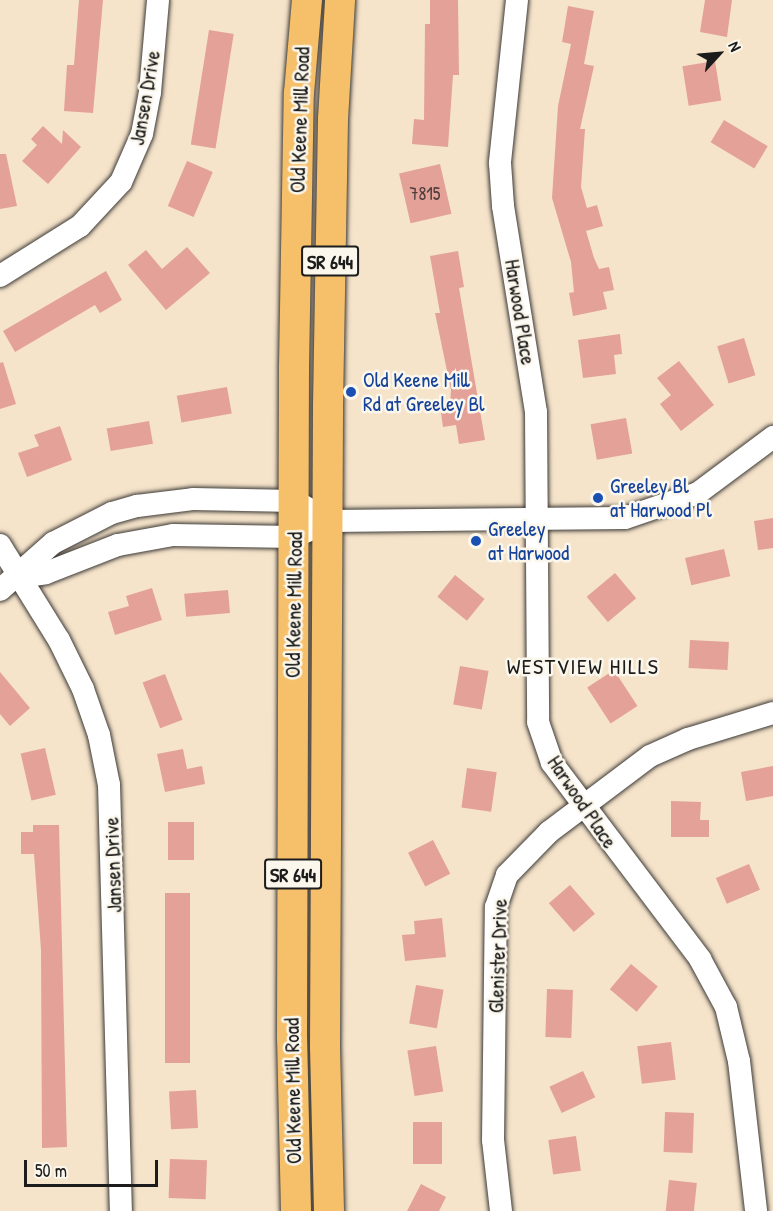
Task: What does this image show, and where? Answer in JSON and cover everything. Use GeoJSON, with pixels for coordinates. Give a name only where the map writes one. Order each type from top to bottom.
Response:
{"type":"FeatureCollection","features":[{"type":"Feature","properties":{"kind":"main road","name":"Old Keene Mill Road"},"geometry":{"type":"LineString","coordinates":[[296,1211],[292,1038],[295,265],[299,93],[307,0]]}},
{"type":"Feature","properties":{"kind":"main road","name":"Old Keene Mill Road"},"geometry":{"type":"LineString","coordinates":[[328,1211],[325,1034],[330,521],[329,276],[340,0]]}},
{"type":"Feature","properties":{"kind":"street","name":"Jansen Drive"},"geometry":{"type":"LineString","coordinates":[[0,276],[80,226],[121,182],[134,157],[144,123],[158,0]]}},
{"type":"Feature","properties":{"kind":"street","name":"Harwood Place"},"geometry":{"type":"LineString","coordinates":[[517,0],[501,164],[503,206],[536,412],[538,722],[552,763],[700,959],[726,1007],[739,1060],[756,1211]]}},
{"type":"Feature","properties":{"kind":"street"},"geometry":{"type":"LineString","coordinates":[[19,577],[46,573],[144,539],[173,536],[294,537],[330,521],[537,522],[625,518],[666,507],[716,483],[773,436]]}},
{"type":"Feature","properties":{"kind":"street"},"geometry":{"type":"LineString","coordinates":[[0,590],[19,577],[35,557],[53,543],[112,513],[193,499],[295,501],[330,521]]}},
{"type":"Feature","properties":{"kind":"street","name":"Jansen Drive"},"geometry":{"type":"LineString","coordinates":[[0,545],[59,640],[83,690],[99,735],[109,785],[121,1211]]}},
{"type":"Feature","properties":{"kind":"street","name":"Glenister Drive"},"geometry":{"type":"LineString","coordinates":[[501,1211],[494,1140],[496,907],[507,875],[520,858],[583,806],[650,756],[688,739],[773,713]]}},
{"type":"Feature","properties":{"kind":"building"},"geometry":{"type":"Polygon","coordinates":[[[79,0],[103,0],[93,113],[64,111],[67,65],[74,65],[79,0]]]}},
{"type":"Feature","properties":{"kind":"building"},"geometry":{"type":"Polygon","coordinates":[[[430,0],[458,0],[459,75],[453,75],[448,147],[412,144],[414,119],[424,120],[425,24],[430,24],[430,0]]]}},
{"type":"Feature","properties":{"kind":"building"},"geometry":{"type":"Polygon","coordinates":[[[705,0],[732,0],[727,37],[700,32],[705,0]]]}},
{"type":"Feature","properties":{"kind":"building"},"geometry":{"type":"Polygon","coordinates":[[[568,6],[594,11],[584,64],[594,66],[580,129],[585,129],[581,187],[587,208],[597,205],[603,226],[586,231],[599,269],[609,267],[614,290],[603,292],[607,309],[573,316],[569,293],[574,292],[571,262],[552,198],[558,106],[571,44],[562,42],[568,6]]]}},
{"type":"Feature","properties":{"kind":"building"},"geometry":{"type":"Polygon","coordinates":[[[209,30],[234,34],[216,148],[191,145],[209,30]]]}},
{"type":"Feature","properties":{"kind":"building"},"geometry":{"type":"Polygon","coordinates":[[[715,61],[721,101],[689,106],[682,66],[715,61]]]}},
{"type":"Feature","properties":{"kind":"building"},"geometry":{"type":"Polygon","coordinates":[[[724,120],[768,146],[754,169],[711,142],[724,120]]]}},
{"type":"Feature","properties":{"kind":"building"},"geometry":{"type":"Polygon","coordinates":[[[43,126],[62,144],[63,130],[81,147],[48,184],[22,161],[37,145],[31,139],[43,126]]]}},
{"type":"Feature","properties":{"kind":"building"},"geometry":{"type":"Polygon","coordinates":[[[0,154],[6,154],[17,206],[0,209],[0,154]]]}},
{"type":"Feature","properties":{"kind":"building"},"geometry":{"type":"Polygon","coordinates":[[[187,161],[213,172],[194,217],[168,206],[187,161]]]}},
{"type":"Feature","properties":{"kind":"building"},"geometry":{"type":"Polygon","coordinates":[[[440,164],[451,214],[411,223],[399,173],[440,164]]]}},
{"type":"Feature","properties":{"kind":"building"},"geometry":{"type":"Polygon","coordinates":[[[187,247],[210,273],[166,310],[128,265],[146,250],[162,269],[187,247]]]}},
{"type":"Feature","properties":{"kind":"building"},"geometry":{"type":"Polygon","coordinates":[[[458,251],[464,287],[459,288],[485,440],[459,444],[456,425],[443,427],[440,406],[450,405],[451,390],[435,313],[440,313],[430,256],[458,251]]]}},
{"type":"Feature","properties":{"kind":"building"},"geometry":{"type":"Polygon","coordinates":[[[106,271],[122,300],[100,313],[95,305],[15,352],[3,331],[106,271]]]}},
{"type":"Feature","properties":{"kind":"building"},"geometry":{"type":"Polygon","coordinates":[[[620,334],[622,354],[614,355],[616,374],[583,378],[578,340],[620,334]]]}},
{"type":"Feature","properties":{"kind":"building"},"geometry":{"type":"Polygon","coordinates":[[[744,338],[755,375],[729,383],[717,346],[744,338]]]}},
{"type":"Feature","properties":{"kind":"building"},"geometry":{"type":"Polygon","coordinates":[[[679,361],[714,405],[681,431],[660,404],[671,395],[657,378],[679,361]]]}},
{"type":"Feature","properties":{"kind":"building"},"geometry":{"type":"Polygon","coordinates":[[[3,362],[16,404],[0,409],[0,363],[3,362]]]}},
{"type":"Feature","properties":{"kind":"building"},"geometry":{"type":"Polygon","coordinates":[[[227,387],[232,414],[181,422],[177,396],[227,387]]]}},
{"type":"Feature","properties":{"kind":"building"},"geometry":{"type":"Polygon","coordinates":[[[626,418],[632,453],[597,460],[591,424],[626,418]]]}},
{"type":"Feature","properties":{"kind":"building"},"geometry":{"type":"Polygon","coordinates":[[[149,421],[153,444],[111,451],[107,428],[149,421]]]}},
{"type":"Feature","properties":{"kind":"building"},"geometry":{"type":"Polygon","coordinates":[[[60,426],[72,460],[27,477],[18,453],[39,446],[34,435],[60,426]]]}},
{"type":"Feature","properties":{"kind":"building"},"geometry":{"type":"Polygon","coordinates":[[[773,518],[773,548],[758,550],[754,521],[773,518]]]}},
{"type":"Feature","properties":{"kind":"building"},"geometry":{"type":"Polygon","coordinates":[[[724,549],[730,576],[691,585],[685,558],[724,549]]]}},
{"type":"Feature","properties":{"kind":"building"},"geometry":{"type":"Polygon","coordinates":[[[615,573],[636,598],[608,622],[587,597],[615,573]]]}},
{"type":"Feature","properties":{"kind":"building"},"geometry":{"type":"Polygon","coordinates":[[[455,575],[485,599],[467,621],[437,597],[455,575]]]}},
{"type":"Feature","properties":{"kind":"building"},"geometry":{"type":"Polygon","coordinates":[[[152,588],[162,620],[115,635],[108,612],[129,606],[126,596],[152,588]]]}},
{"type":"Feature","properties":{"kind":"building"},"geometry":{"type":"Polygon","coordinates":[[[228,590],[230,613],[186,617],[184,594],[228,590]]]}},
{"type":"Feature","properties":{"kind":"building"},"geometry":{"type":"Polygon","coordinates":[[[690,640],[729,642],[727,670],[689,668],[690,640]]]}},
{"type":"Feature","properties":{"kind":"building"},"geometry":{"type":"Polygon","coordinates":[[[460,666],[489,671],[482,709],[453,704],[460,666]]]}},
{"type":"Feature","properties":{"kind":"building"},"geometry":{"type":"Polygon","coordinates":[[[614,670],[637,706],[611,723],[587,687],[614,670]]]}},
{"type":"Feature","properties":{"kind":"building"},"geometry":{"type":"Polygon","coordinates":[[[0,672],[30,708],[10,726],[0,714],[0,672]]]}},
{"type":"Feature","properties":{"kind":"building"},"geometry":{"type":"Polygon","coordinates":[[[165,674],[183,720],[160,728],[143,683],[165,674]]]}},
{"type":"Feature","properties":{"kind":"building"},"geometry":{"type":"Polygon","coordinates":[[[45,748],[56,795],[31,800],[21,754],[45,748]]]}},
{"type":"Feature","properties":{"kind":"building"},"geometry":{"type":"Polygon","coordinates":[[[183,749],[187,769],[202,766],[205,784],[165,792],[157,754],[183,749]]]}},
{"type":"Feature","properties":{"kind":"building"},"geometry":{"type":"Polygon","coordinates":[[[773,766],[773,796],[746,801],[741,772],[773,766]]]}},
{"type":"Feature","properties":{"kind":"building"},"geometry":{"type":"Polygon","coordinates":[[[467,768],[497,772],[491,812],[461,808],[467,768]]]}},
{"type":"Feature","properties":{"kind":"building"},"geometry":{"type":"Polygon","coordinates":[[[671,801],[701,802],[700,820],[709,820],[709,837],[671,837],[671,801]]]}},
{"type":"Feature","properties":{"kind":"building"},"geometry":{"type":"Polygon","coordinates":[[[168,822],[194,822],[194,860],[168,860],[168,822]]]}},
{"type":"Feature","properties":{"kind":"building"},"geometry":{"type":"Polygon","coordinates":[[[33,825],[59,825],[67,1147],[42,1148],[41,950],[34,854],[21,854],[21,832],[33,832],[33,825]]]}},
{"type":"Feature","properties":{"kind":"building"},"geometry":{"type":"Polygon","coordinates":[[[433,840],[450,874],[425,887],[408,853],[433,840]]]}},
{"type":"Feature","properties":{"kind":"building"},"geometry":{"type":"Polygon","coordinates":[[[749,864],[760,890],[727,904],[716,878],[749,864]]]}},
{"type":"Feature","properties":{"kind":"building"},"geometry":{"type":"Polygon","coordinates":[[[570,885],[595,914],[574,932],[549,903],[570,885]]]}},
{"type":"Feature","properties":{"kind":"building"},"geometry":{"type":"Polygon","coordinates":[[[165,893],[190,893],[190,1063],[165,1063],[165,893]]]}},
{"type":"Feature","properties":{"kind":"building"},"geometry":{"type":"Polygon","coordinates":[[[442,918],[446,957],[405,961],[402,935],[415,934],[414,921],[442,918]]]}},
{"type":"Feature","properties":{"kind":"building"},"geometry":{"type":"Polygon","coordinates":[[[631,964],[658,986],[637,1012],[610,989],[631,964]]]}},
{"type":"Feature","properties":{"kind":"building"},"geometry":{"type":"Polygon","coordinates":[[[416,985],[444,990],[437,1028],[409,1023],[416,985]]]}},
{"type":"Feature","properties":{"kind":"building"},"geometry":{"type":"Polygon","coordinates":[[[547,989],[573,990],[571,1038],[545,1037],[547,989]]]}},
{"type":"Feature","properties":{"kind":"building"},"geometry":{"type":"Polygon","coordinates":[[[671,1042],[676,1080],[642,1084],[637,1046],[671,1042]]]}},
{"type":"Feature","properties":{"kind":"building"},"geometry":{"type":"Polygon","coordinates":[[[436,1046],[443,1091],[415,1096],[407,1051],[436,1046]]]}},
{"type":"Feature","properties":{"kind":"building"},"geometry":{"type":"Polygon","coordinates":[[[583,1071],[595,1097],[562,1113],[549,1087],[583,1071]]]}},
{"type":"Feature","properties":{"kind":"building"},"geometry":{"type":"Polygon","coordinates":[[[196,1090],[198,1128],[171,1129],[169,1091],[196,1090]]]}},
{"type":"Feature","properties":{"kind":"building"},"geometry":{"type":"Polygon","coordinates":[[[665,1112],[694,1113],[693,1153],[664,1152],[665,1112]]]}},
{"type":"Feature","properties":{"kind":"building"},"geometry":{"type":"Polygon","coordinates":[[[413,1122],[442,1122],[442,1164],[413,1164],[413,1122]]]}},
{"type":"Feature","properties":{"kind":"building"},"geometry":{"type":"Polygon","coordinates":[[[576,1136],[581,1171],[553,1175],[548,1140],[576,1136]]]}},
{"type":"Feature","properties":{"kind":"building"},"geometry":{"type":"Polygon","coordinates":[[[170,1159],[207,1160],[206,1199],[169,1198],[170,1159]]]}},
{"type":"Feature","properties":{"kind":"building"},"geometry":{"type":"Polygon","coordinates":[[[669,1180],[697,1183],[694,1211],[666,1211],[669,1180]]]}},
{"type":"Feature","properties":{"kind":"building"},"geometry":{"type":"Polygon","coordinates":[[[421,1184],[446,1197],[439,1211],[407,1211],[421,1184]]]}},
{"type":"Feature","properties":{"kind":"place","name":"Old Keene Mill Rd at Greeley Bl"},"geometry":{"type":"Point","coordinates":[351,392]}},
{"type":"Feature","properties":{"kind":"place","name":"Greeley Bl at Harwood Pl"},"geometry":{"type":"Point","coordinates":[598,498]}},
{"type":"Feature","properties":{"kind":"place","name":"Greeley at Harwood"},"geometry":{"type":"Point","coordinates":[476,541]}},
{"type":"Feature","properties":{"kind":"district","name":"WESTVIEW HILLS"},"geometry":{"type":"Point","coordinates":[583,667]}}]}
